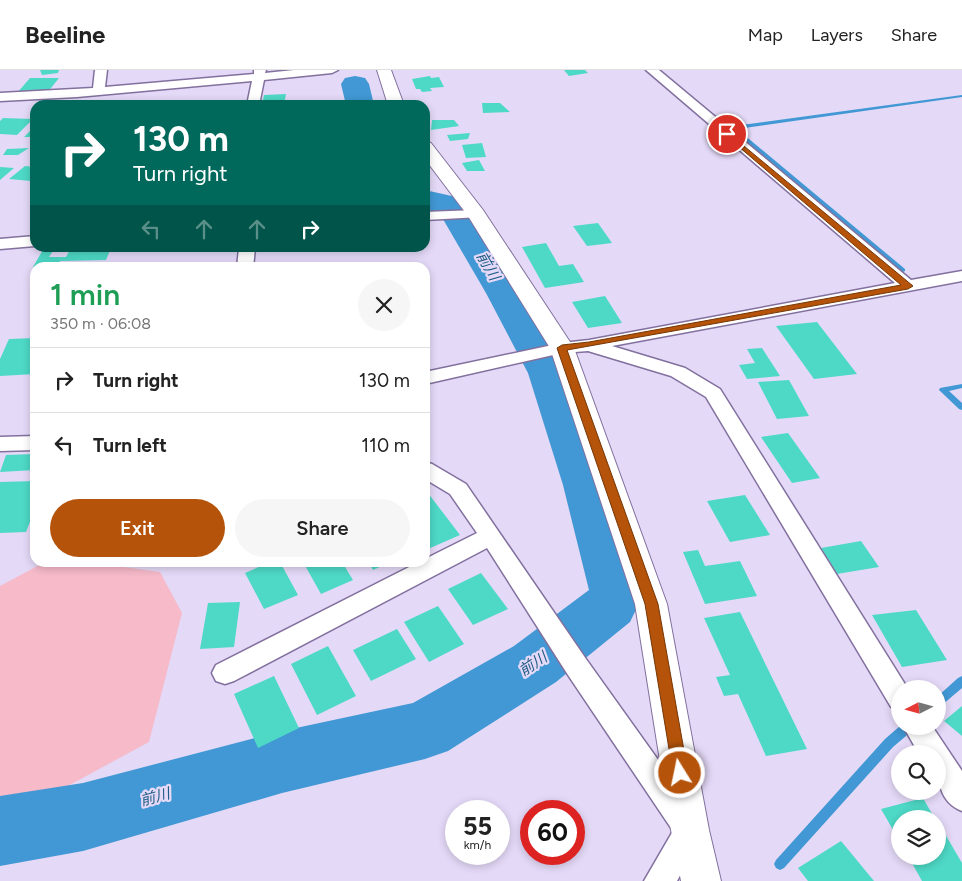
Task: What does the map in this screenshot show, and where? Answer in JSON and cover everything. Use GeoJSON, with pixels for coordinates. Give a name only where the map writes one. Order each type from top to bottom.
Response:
{"type":"FeatureCollection","features":[{"type":"Feature","properties":{"kind":"main road"},"geometry":{"type":"LineString","coordinates":[[384,70],[394,100]]}},
{"type":"Feature","properties":{"kind":"main road"},"geometry":{"type":"LineString","coordinates":[[430,154],[476,214],[562,348],[652,604],[690,830],[701,881]]}},
{"type":"Feature","properties":{"kind":"street"},"geometry":{"type":"LineString","coordinates":[[99,91],[101,70]]}},
{"type":"Feature","properties":{"kind":"street"},"geometry":{"type":"LineString","coordinates":[[0,97],[99,91],[260,73],[332,70]]}},
{"type":"Feature","properties":{"kind":"street"},"geometry":{"type":"LineString","coordinates":[[652,70],[908,286]]}},
{"type":"Feature","properties":{"kind":"street"},"geometry":{"type":"LineString","coordinates":[[254,100],[260,73]]}},
{"type":"Feature","properties":{"kind":"street"},"geometry":{"type":"LineString","coordinates":[[430,216],[476,214]]}},
{"type":"Feature","properties":{"kind":"street"},"geometry":{"type":"LineString","coordinates":[[0,244],[30,241]]}},
{"type":"Feature","properties":{"kind":"street"},"geometry":{"type":"LineString","coordinates":[[430,377],[562,348],[589,345],[962,276]]}},
{"type":"Feature","properties":{"kind":"street"},"geometry":{"type":"LineString","coordinates":[[589,345],[678,372],[713,393],[891,683]]}},
{"type":"Feature","properties":{"kind":"street"},"geometry":{"type":"LineString","coordinates":[[0,444],[30,444]]}},
{"type":"Feature","properties":{"kind":"street"},"geometry":{"type":"LineString","coordinates":[[430,472],[458,489],[491,536],[576,667],[690,830],[660,881]]}},
{"type":"Feature","properties":{"kind":"street"},"geometry":{"type":"LineString","coordinates":[[225,673],[491,536]]}},
{"type":"Feature","properties":{"kind":"street"},"geometry":{"type":"LineString","coordinates":[[946,772],[962,797]]}},
{"type":"Feature","properties":{"kind":"shaded area"},"geometry":{"type":"Polygon","coordinates":[[[36,567],[124,567],[160,572],[182,613],[149,742],[40,801],[0,808],[0,586],[36,567]]]}},
{"type":"Feature","properties":{"kind":"building"},"geometry":{"type":"Polygon","coordinates":[[[40,70],[59,70],[58,73],[42,75],[40,70]]]}},
{"type":"Feature","properties":{"kind":"building"},"geometry":{"type":"Polygon","coordinates":[[[564,70],[585,70],[588,73],[569,76],[564,70]]]}},
{"type":"Feature","properties":{"kind":"building"},"geometry":{"type":"Polygon","coordinates":[[[430,76],[431,78],[439,77],[444,87],[430,88],[432,91],[422,92],[420,89],[416,89],[412,79],[430,76]]]}},
{"type":"Feature","properties":{"kind":"building"},"geometry":{"type":"Polygon","coordinates":[[[30,78],[59,78],[47,93],[17,93],[30,78]]]}},
{"type":"Feature","properties":{"kind":"building"},"geometry":{"type":"Polygon","coordinates":[[[286,94],[285,100],[263,100],[264,95],[286,94]]]}},
{"type":"Feature","properties":{"kind":"building"},"geometry":{"type":"Polygon","coordinates":[[[482,103],[500,103],[510,112],[483,113],[482,103]]]}},
{"type":"Feature","properties":{"kind":"building"},"geometry":{"type":"Polygon","coordinates":[[[3,118],[30,119],[30,122],[17,135],[0,134],[0,121],[3,118]]]}},
{"type":"Feature","properties":{"kind":"building"},"geometry":{"type":"Polygon","coordinates":[[[432,120],[454,120],[459,126],[431,130],[432,120]]]}},
{"type":"Feature","properties":{"kind":"building"},"geometry":{"type":"Polygon","coordinates":[[[30,131],[30,137],[24,137],[30,131]]]}},
{"type":"Feature","properties":{"kind":"building"},"geometry":{"type":"Polygon","coordinates":[[[470,133],[468,139],[450,141],[447,135],[470,133]]]}},
{"type":"Feature","properties":{"kind":"building"},"geometry":{"type":"Polygon","coordinates":[[[482,143],[486,157],[466,158],[462,145],[482,143]]]}},
{"type":"Feature","properties":{"kind":"building"},"geometry":{"type":"Polygon","coordinates":[[[29,148],[18,155],[3,155],[7,149],[29,148]]]}},
{"type":"Feature","properties":{"kind":"building"},"geometry":{"type":"Polygon","coordinates":[[[479,160],[485,171],[467,171],[462,163],[479,160]]]}},
{"type":"Feature","properties":{"kind":"building"},"geometry":{"type":"Polygon","coordinates":[[[25,166],[30,166],[30,181],[9,179],[25,166]]]}},
{"type":"Feature","properties":{"kind":"building"},"geometry":{"type":"Polygon","coordinates":[[[0,167],[14,168],[0,180],[0,167]]]}},
{"type":"Feature","properties":{"kind":"building"},"geometry":{"type":"Polygon","coordinates":[[[598,223],[612,243],[587,246],[573,226],[598,223]]]}},
{"type":"Feature","properties":{"kind":"building"},"geometry":{"type":"Polygon","coordinates":[[[546,243],[559,266],[573,264],[584,282],[545,288],[522,247],[546,243]]]}},
{"type":"Feature","properties":{"kind":"building"},"geometry":{"type":"Polygon","coordinates":[[[42,252],[52,252],[49,257],[66,257],[69,252],[109,252],[106,260],[36,262],[42,252]]]}},
{"type":"Feature","properties":{"kind":"building"},"geometry":{"type":"Polygon","coordinates":[[[605,296],[622,323],[588,328],[572,302],[605,296]]]}},
{"type":"Feature","properties":{"kind":"building"},"geometry":{"type":"Polygon","coordinates":[[[817,322],[857,374],[814,379],[776,326],[817,322]]]}},
{"type":"Feature","properties":{"kind":"building"},"geometry":{"type":"Polygon","coordinates":[[[30,338],[30,374],[0,376],[0,359],[9,339],[30,338]]]}},
{"type":"Feature","properties":{"kind":"building"},"geometry":{"type":"Polygon","coordinates":[[[762,348],[780,376],[747,379],[739,365],[755,363],[747,349],[762,348]]]}},
{"type":"Feature","properties":{"kind":"building"},"geometry":{"type":"Polygon","coordinates":[[[789,380],[809,416],[777,419],[758,382],[789,380]]]}},
{"type":"Feature","properties":{"kind":"building"},"geometry":{"type":"Polygon","coordinates":[[[788,433],[820,478],[792,483],[761,437],[788,433]]]}},
{"type":"Feature","properties":{"kind":"building"},"geometry":{"type":"Polygon","coordinates":[[[30,454],[30,470],[0,472],[6,455],[30,454]]]}},
{"type":"Feature","properties":{"kind":"building"},"geometry":{"type":"Polygon","coordinates":[[[30,481],[30,522],[26,532],[0,533],[0,482],[30,481]]]}},
{"type":"Feature","properties":{"kind":"building"},"geometry":{"type":"Polygon","coordinates":[[[745,495],[770,535],[730,542],[707,501],[745,495]]]}},
{"type":"Feature","properties":{"kind":"building"},"geometry":{"type":"Polygon","coordinates":[[[430,496],[460,535],[430,548],[430,496]]]}},
{"type":"Feature","properties":{"kind":"building"},"geometry":{"type":"Polygon","coordinates":[[[861,541],[879,567],[837,574],[821,548],[861,541]]]}},
{"type":"Feature","properties":{"kind":"building"},"geometry":{"type":"Polygon","coordinates":[[[698,550],[705,566],[740,561],[757,596],[705,604],[683,552],[698,550]]]}},
{"type":"Feature","properties":{"kind":"building"},"geometry":{"type":"Polygon","coordinates":[[[259,567],[283,567],[298,595],[264,609],[245,573],[259,567]]]}},
{"type":"Feature","properties":{"kind":"building"},"geometry":{"type":"Polygon","coordinates":[[[306,567],[345,567],[353,580],[321,594],[306,567]]]}},
{"type":"Feature","properties":{"kind":"building"},"geometry":{"type":"Polygon","coordinates":[[[481,573],[508,609],[473,625],[448,589],[481,573]]]}},
{"type":"Feature","properties":{"kind":"building"},"geometry":{"type":"Polygon","coordinates":[[[240,602],[234,647],[200,649],[208,603],[240,602]]]}},
{"type":"Feature","properties":{"kind":"building"},"geometry":{"type":"Polygon","coordinates":[[[438,606],[464,644],[429,662],[404,622],[438,606]]]}},
{"type":"Feature","properties":{"kind":"building"},"geometry":{"type":"Polygon","coordinates":[[[916,610],[947,660],[902,667],[872,615],[916,610]]]}},
{"type":"Feature","properties":{"kind":"building"},"geometry":{"type":"Polygon","coordinates":[[[740,612],[807,749],[766,756],[738,694],[724,696],[716,677],[730,675],[704,618],[740,612]]]}},
{"type":"Feature","properties":{"kind":"building"},"geometry":{"type":"Polygon","coordinates":[[[397,629],[416,659],[371,681],[353,650],[397,629]]]}},
{"type":"Feature","properties":{"kind":"building"},"geometry":{"type":"Polygon","coordinates":[[[328,646],[356,696],[317,715],[291,664],[328,646]]]}},
{"type":"Feature","properties":{"kind":"building"},"geometry":{"type":"Polygon","coordinates":[[[274,676],[299,728],[258,748],[234,694],[274,676]]]}},
{"type":"Feature","properties":{"kind":"building"},"geometry":{"type":"Polygon","coordinates":[[[962,706],[962,736],[946,723],[946,719],[962,706]]]}},
{"type":"Feature","properties":{"kind":"building"},"geometry":{"type":"Polygon","coordinates":[[[915,800],[924,800],[930,810],[891,810],[891,826],[881,809],[915,800]]]}},
{"type":"Feature","properties":{"kind":"building"},"geometry":{"type":"Polygon","coordinates":[[[946,836],[962,863],[962,881],[922,881],[913,865],[946,865],[946,836]]]}},
{"type":"Feature","properties":{"kind":"building"},"geometry":{"type":"Polygon","coordinates":[[[841,841],[874,881],[808,881],[798,868],[841,841]]]}},
{"type":"Feature","properties":{"kind":"waterway","name":"前川"},"geometry":{"type":"LineString","coordinates":[[355,84],[359,100]]}},
{"type":"Feature","properties":{"kind":"waterway"},"geometry":{"type":"LineString","coordinates":[[733,128],[962,96]]}},
{"type":"Feature","properties":{"kind":"waterway"},"geometry":{"type":"LineString","coordinates":[[718,116],[733,128]]}},
{"type":"Feature","properties":{"kind":"waterway"},"geometry":{"type":"LineString","coordinates":[[733,128],[903,270]]}},
{"type":"Feature","properties":{"kind":"waterway","name":"前川"},"geometry":{"type":"LineString","coordinates":[[0,831],[83,817],[282,762],[425,730],[535,664],[610,606],[617,591],[588,485],[550,373],[506,293],[453,206],[430,201]]}},
{"type":"Feature","properties":{"kind":"waterway"},"geometry":{"type":"LineString","coordinates":[[962,386],[943,390],[962,407]]}},
{"type":"Feature","properties":{"kind":"waterway"},"geometry":{"type":"LineString","coordinates":[[946,695],[962,681]]}},
{"type":"Feature","properties":{"kind":"waterway"},"geometry":{"type":"LineString","coordinates":[[780,864],[889,743],[898,735]]}},
{"type":"Feature","properties":{"kind":"route"},"geometry":{"type":"LineString","coordinates":[[680,773],[652,604],[562,348],[589,345],[908,286],[727,134]]}}]}
